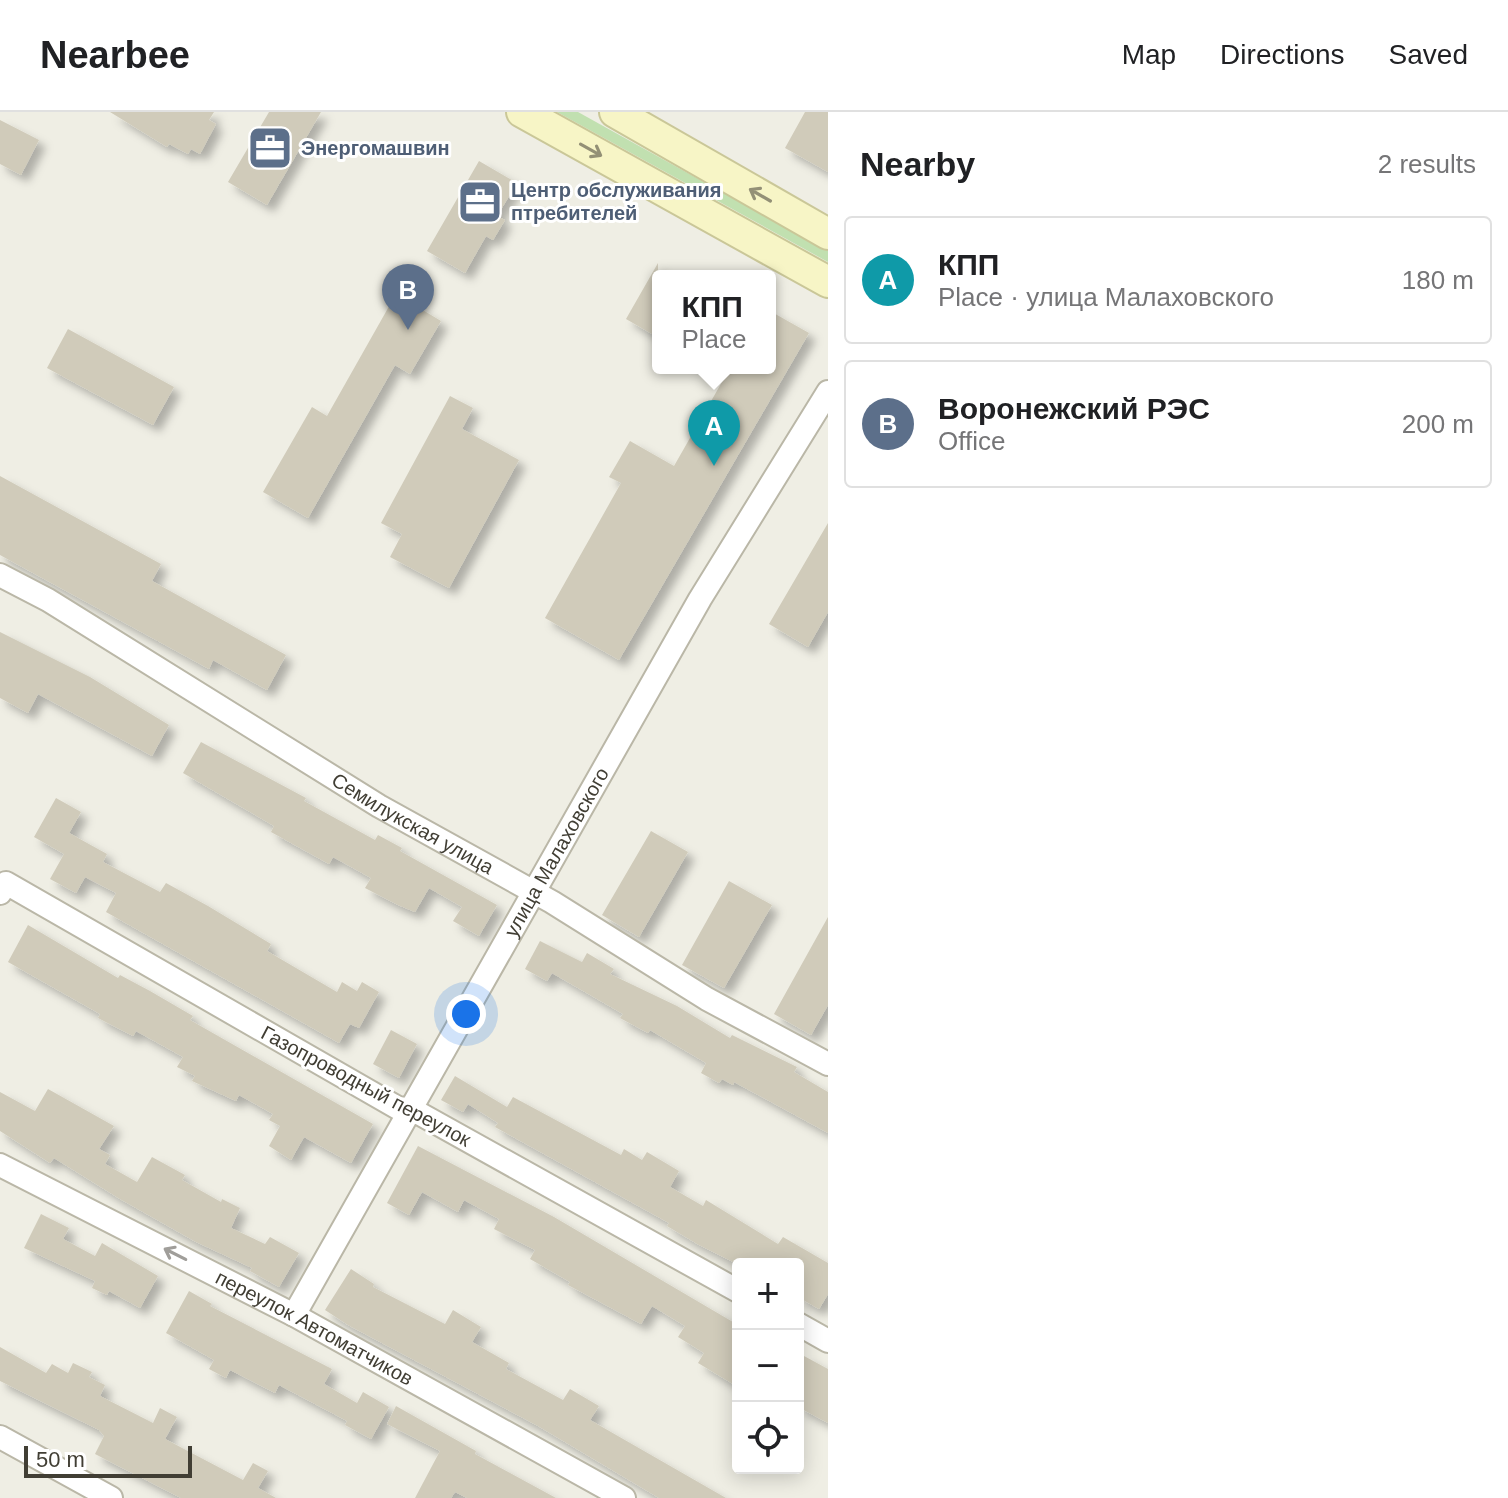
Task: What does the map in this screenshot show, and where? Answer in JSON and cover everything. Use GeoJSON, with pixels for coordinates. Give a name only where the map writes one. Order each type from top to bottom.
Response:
{"type":"FeatureCollection","features":[{"type":"Feature","properties":{"kind":"main road"},"geometry":{"type":"LineString","coordinates":[[522,112],[828,282]]}},
{"type":"Feature","properties":{"kind":"main road"},"geometry":{"type":"LineString","coordinates":[[615,112],[828,234]]}},
{"type":"Feature","properties":{"kind":"street","name":"улица Малаховского"},"geometry":{"type":"LineString","coordinates":[[294,1315],[700,599],[828,392]]}},
{"type":"Feature","properties":{"kind":"street","name":"Семилукская улица"},"geometry":{"type":"LineString","coordinates":[[0,575],[61,608],[379,806],[535,894],[707,999],[828,1064]]}},
{"type":"Feature","properties":{"kind":"street","name":"Газопроводный переулок"},"geometry":{"type":"LineString","coordinates":[[0,893],[6,883],[398,1108],[413,1110],[732,1288]]}},
{"type":"Feature","properties":{"kind":"street","name":"переулок Автоматчиков"},"geometry":{"type":"LineString","coordinates":[[0,1165],[294,1315],[624,1498]]}},
{"type":"Feature","properties":{"kind":"street"},"geometry":{"type":"LineString","coordinates":[[804,1327],[828,1341]]}},
{"type":"Feature","properties":{"kind":"street"},"geometry":{"type":"LineString","coordinates":[[0,1437],[111,1498]]}},
{"type":"Feature","properties":{"kind":"green space"},"geometry":{"type":"Polygon","coordinates":[[[557,112],[578,112],[828,251],[828,262],[557,112]]]}},
{"type":"Feature","properties":{"kind":"building"},"geometry":{"type":"Polygon","coordinates":[[[110,112],[214,112],[209,120],[216,124],[200,154],[191,149],[188,154],[169,144],[167,147],[110,112]]]}},
{"type":"Feature","properties":{"kind":"building"},"geometry":{"type":"Polygon","coordinates":[[[269,112],[321,112],[267,205],[228,182],[269,112]]]}},
{"type":"Feature","properties":{"kind":"building"},"geometry":{"type":"Polygon","coordinates":[[[805,112],[828,112],[828,172],[785,148],[805,112]]]}},
{"type":"Feature","properties":{"kind":"building"},"geometry":{"type":"Polygon","coordinates":[[[0,120],[39,140],[21,175],[0,164],[0,120]]]}},
{"type":"Feature","properties":{"kind":"building"},"geometry":{"type":"Polygon","coordinates":[[[479,161],[517,183],[497,216],[505,220],[493,240],[486,236],[465,273],[427,251],[479,161]]]}},
{"type":"Feature","properties":{"kind":"building"},"geometry":{"type":"Polygon","coordinates":[[[652,274],[652,334],[626,319],[652,274]]]}},
{"type":"Feature","properties":{"kind":"building"},"geometry":{"type":"Polygon","coordinates":[[[396,294],[441,321],[410,374],[395,365],[308,518],[263,492],[312,407],[327,416],[396,294]]]}},
{"type":"Feature","properties":{"kind":"building"},"geometry":{"type":"Polygon","coordinates":[[[776,314],[809,333],[619,660],[545,618],[621,483],[609,477],[630,441],[674,466],[727,374],[776,374],[776,314]]]}},
{"type":"Feature","properties":{"kind":"building"},"geometry":{"type":"Polygon","coordinates":[[[68,329],[174,387],[153,425],[47,368],[68,329]]]}},
{"type":"Feature","properties":{"kind":"building"},"geometry":{"type":"Polygon","coordinates":[[[450,396],[473,408],[462,429],[519,460],[449,588],[390,557],[402,534],[381,523],[450,396]]]}},
{"type":"Feature","properties":{"kind":"building"},"geometry":{"type":"Polygon","coordinates":[[[0,476],[161,564],[152,581],[286,655],[267,690],[213,660],[209,669],[0,555],[0,476]]]}},
{"type":"Feature","properties":{"kind":"building"},"geometry":{"type":"Polygon","coordinates":[[[828,523],[828,612],[808,647],[769,624],[828,523]]]}},
{"type":"Feature","properties":{"kind":"building"},"geometry":{"type":"Polygon","coordinates":[[[0,632],[90,677],[169,725],[152,756],[38,694],[28,713],[0,698],[0,632]]]}},
{"type":"Feature","properties":{"kind":"building"},"geometry":{"type":"Polygon","coordinates":[[[201,742],[306,798],[304,801],[375,840],[378,835],[402,848],[400,851],[497,905],[479,936],[453,921],[462,907],[429,888],[415,912],[398,905],[365,888],[371,878],[333,857],[329,864],[271,832],[274,826],[183,773],[201,742]]]}},
{"type":"Feature","properties":{"kind":"building"},"geometry":{"type":"Polygon","coordinates":[[[56,798],[81,812],[69,833],[107,854],[103,862],[160,892],[166,883],[208,906],[271,944],[267,951],[337,992],[342,982],[357,991],[362,982],[379,992],[359,1028],[350,1024],[339,1043],[106,912],[116,893],[85,877],[76,893],[50,879],[64,854],[34,837],[56,798]]]}},
{"type":"Feature","properties":{"kind":"building"},"geometry":{"type":"Polygon","coordinates":[[[651,831],[688,852],[639,937],[602,915],[651,831]]]}},
{"type":"Feature","properties":{"kind":"building"},"geometry":{"type":"Polygon","coordinates":[[[729,881],[772,905],[724,988],[682,965],[729,881]]]}},
{"type":"Feature","properties":{"kind":"building"},"geometry":{"type":"Polygon","coordinates":[[[828,917],[828,1005],[811,1035],[774,1014],[828,917]]]}},
{"type":"Feature","properties":{"kind":"building"},"geometry":{"type":"Polygon","coordinates":[[[28,925],[118,978],[120,975],[150,991],[193,1016],[190,1020],[373,1124],[351,1163],[304,1137],[291,1160],[269,1146],[280,1126],[269,1120],[273,1114],[239,1095],[236,1101],[192,1081],[195,1076],[177,1067],[183,1057],[136,1031],[133,1036],[98,1018],[100,1014],[8,962],[28,925]]]}},
{"type":"Feature","properties":{"kind":"building"},"geometry":{"type":"Polygon","coordinates":[[[540,941],[582,962],[587,953],[614,969],[610,974],[677,1006],[730,1038],[732,1035],[797,1067],[794,1072],[828,1092],[828,1133],[734,1082],[733,1085],[722,1079],[719,1083],[701,1073],[706,1063],[650,1030],[648,1033],[620,1018],[623,1014],[552,973],[547,981],[525,969],[540,941]]]}},
{"type":"Feature","properties":{"kind":"building"},"geometry":{"type":"Polygon","coordinates":[[[391,1030],[417,1044],[399,1078],[373,1064],[391,1030]]]}},
{"type":"Feature","properties":{"kind":"building"},"geometry":{"type":"Polygon","coordinates":[[[455,1076],[507,1107],[513,1097],[621,1155],[624,1149],[642,1160],[647,1152],[679,1171],[670,1187],[703,1206],[706,1200],[778,1244],[783,1237],[828,1263],[828,1294],[819,1309],[804,1300],[804,1258],[732,1258],[732,1262],[495,1127],[498,1123],[468,1104],[463,1112],[441,1100],[455,1076]]]}},
{"type":"Feature","properties":{"kind":"building"},"geometry":{"type":"Polygon","coordinates":[[[48,1089],[114,1126],[99,1149],[110,1155],[105,1164],[137,1182],[152,1157],[185,1175],[182,1180],[221,1202],[222,1199],[240,1208],[231,1228],[265,1244],[270,1237],[299,1253],[279,1287],[250,1271],[252,1268],[196,1242],[54,1158],[50,1163],[0,1131],[0,1092],[35,1111],[48,1089]]]}},
{"type":"Feature","properties":{"kind":"building"},"geometry":{"type":"Polygon","coordinates":[[[418,1146],[554,1217],[732,1321],[732,1383],[698,1363],[704,1353],[678,1337],[685,1326],[652,1306],[641,1324],[568,1285],[570,1282],[530,1259],[535,1250],[494,1229],[499,1219],[464,1200],[458,1212],[422,1192],[409,1215],[387,1203],[418,1146]]]}},
{"type":"Feature","properties":{"kind":"building"},"geometry":{"type":"Polygon","coordinates":[[[41,1214],[69,1228],[63,1239],[95,1256],[102,1243],[158,1276],[140,1308],[109,1291],[107,1295],[92,1288],[95,1281],[24,1248],[41,1214]]]}},
{"type":"Feature","properties":{"kind":"building"},"geometry":{"type":"Polygon","coordinates":[[[351,1269],[374,1284],[373,1287],[445,1324],[453,1310],[481,1327],[472,1342],[509,1363],[506,1369],[563,1400],[570,1389],[599,1406],[590,1420],[726,1498],[659,1498],[538,1426],[348,1325],[325,1310],[351,1269]]]}},
{"type":"Feature","properties":{"kind":"building"},"geometry":{"type":"Polygon","coordinates":[[[189,1291],[212,1304],[210,1306],[332,1369],[324,1384],[357,1403],[363,1392],[389,1407],[371,1439],[345,1425],[347,1421],[279,1385],[275,1393],[230,1370],[226,1378],[209,1369],[214,1360],[166,1333],[189,1291]]]}},
{"type":"Feature","properties":{"kind":"building"},"geometry":{"type":"Polygon","coordinates":[[[0,1347],[46,1373],[52,1364],[68,1373],[73,1363],[92,1372],[89,1377],[105,1385],[100,1396],[153,1423],[160,1408],[177,1417],[165,1439],[243,1480],[253,1463],[268,1471],[258,1488],[276,1498],[181,1498],[95,1454],[104,1436],[99,1430],[0,1381],[0,1347]]]}},
{"type":"Feature","properties":{"kind":"building"},"geometry":{"type":"Polygon","coordinates":[[[804,1356],[828,1369],[828,1423],[804,1410],[804,1356]]]}},
{"type":"Feature","properties":{"kind":"building"},"geometry":{"type":"Polygon","coordinates":[[[396,1406],[556,1498],[467,1498],[455,1492],[451,1498],[415,1498],[440,1451],[387,1424],[396,1406]]]}},
{"type":"Feature","properties":{"kind":"place","name":"Энергомашвин"},"geometry":{"type":"Point","coordinates":[270,148]}},
{"type":"Feature","properties":{"kind":"place","name":"Центр обслуживания птребителей"},"geometry":{"type":"Point","coordinates":[480,202]}},
{"type":"Feature","properties":{"kind":"place","name":"Воронежский РЭС"},"geometry":{"type":"Point","coordinates":[408,330]}},
{"type":"Feature","properties":{"kind":"place","name":"КПП"},"geometry":{"type":"Point","coordinates":[714,466]}}]}
